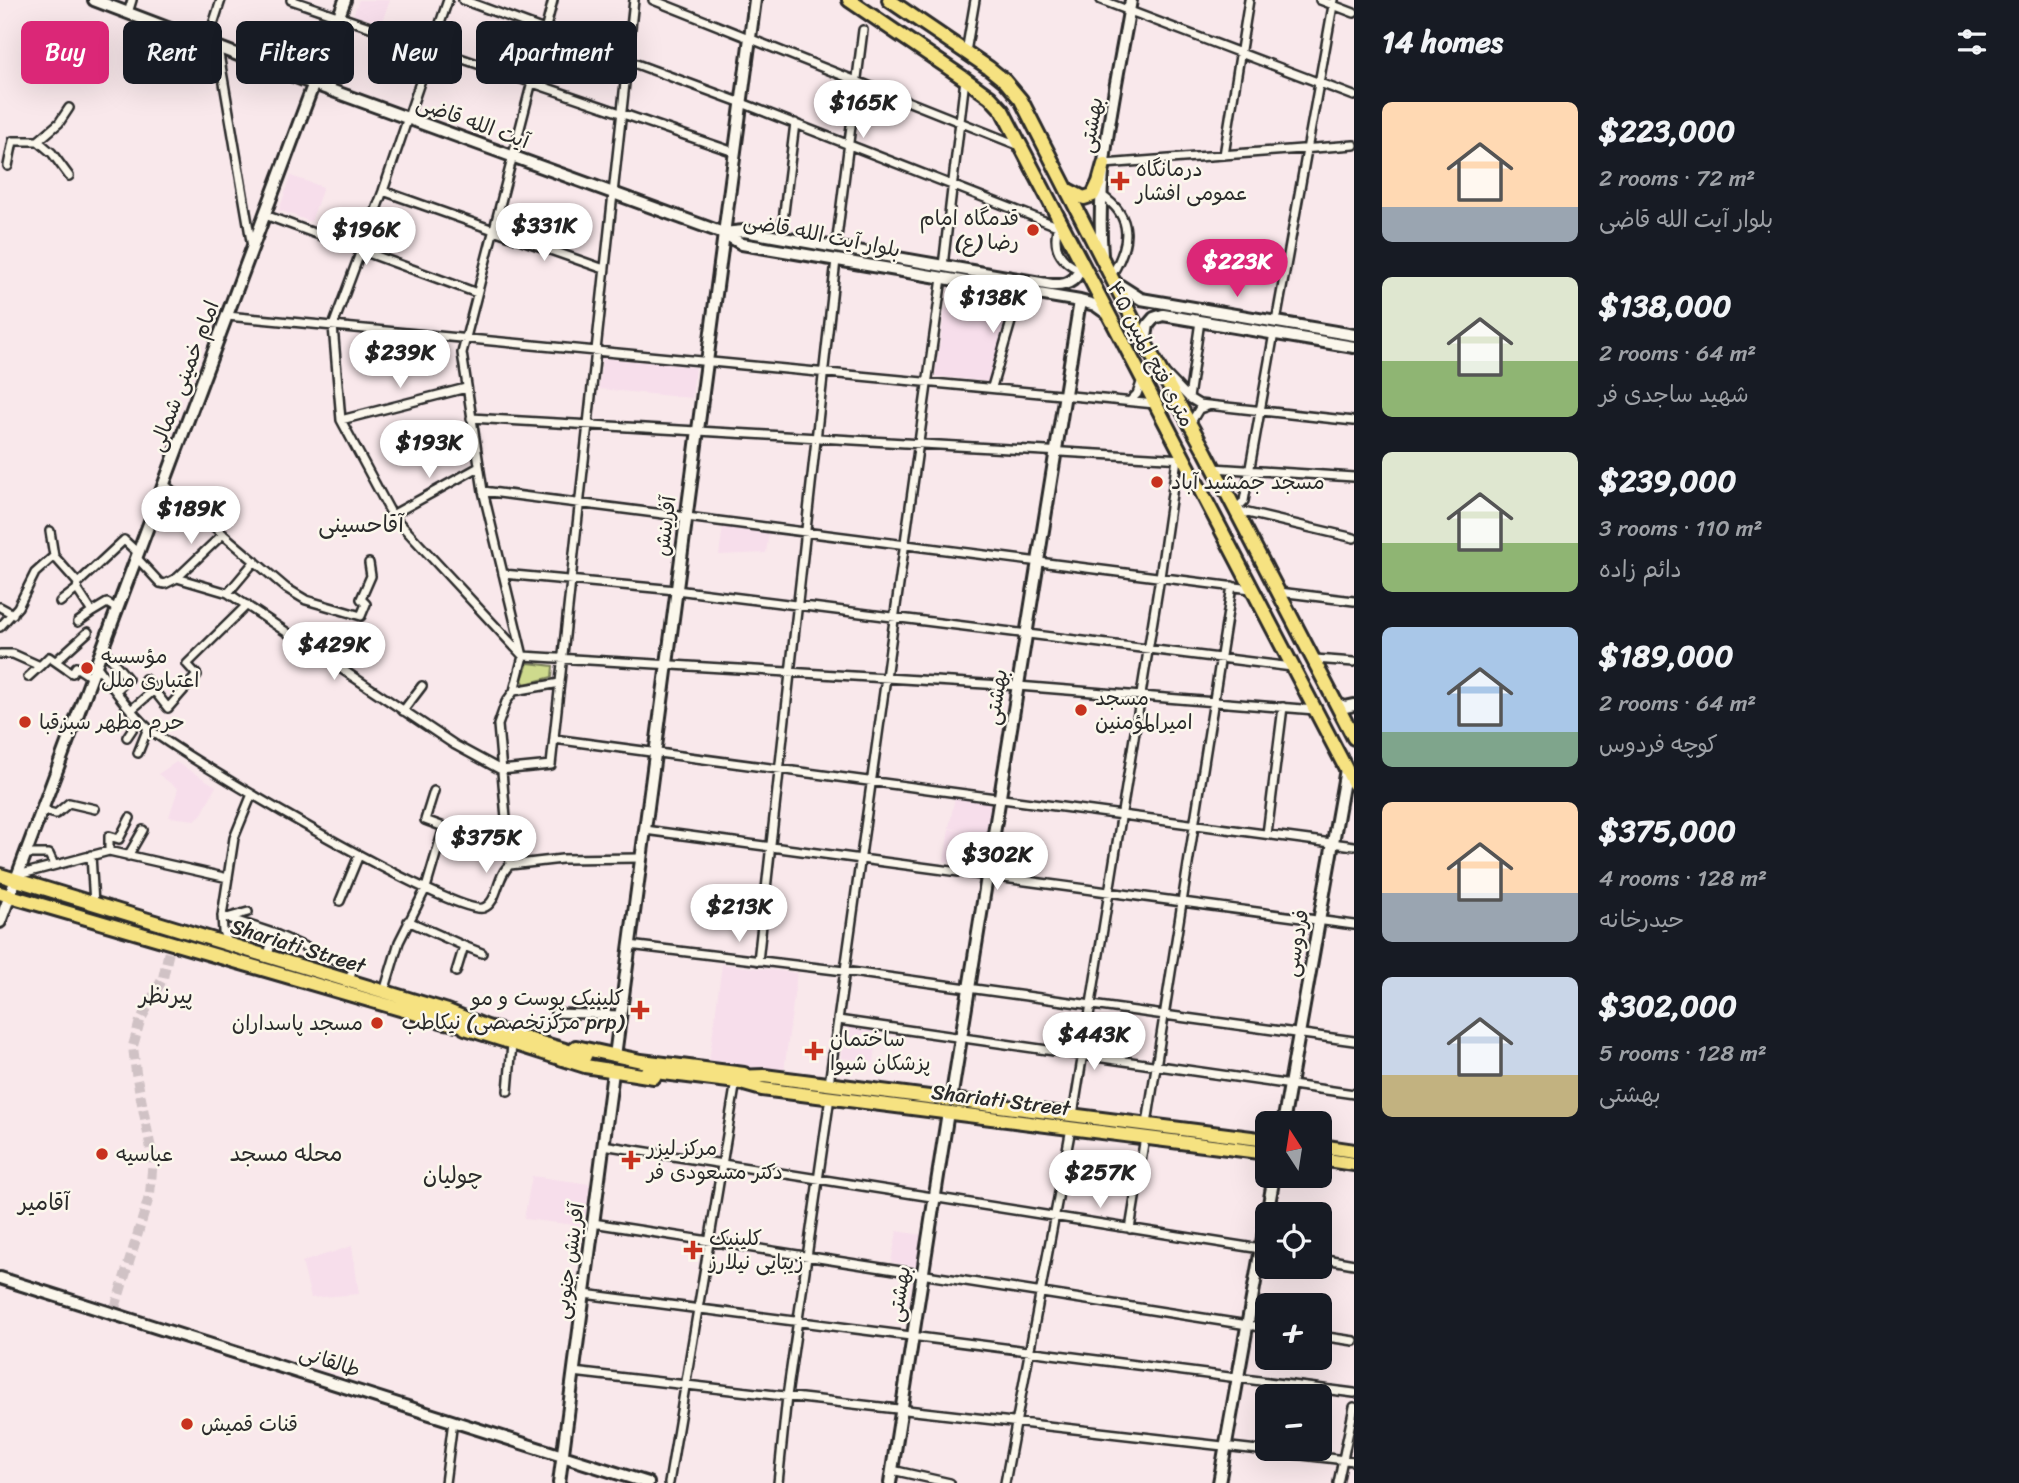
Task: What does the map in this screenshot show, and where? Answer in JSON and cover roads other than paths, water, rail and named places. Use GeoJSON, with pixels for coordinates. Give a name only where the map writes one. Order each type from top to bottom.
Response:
{"type":"FeatureCollection","features":[{"type":"Feature","properties":{"kind":"main road","name":"آیت الله قاضی"},"geometry":{"type":"LineString","coordinates":[[94,0],[149,21]]}},
{"type":"Feature","properties":{"kind":"main road","name":"امام خمینی شمالی"},"geometry":{"type":"LineString","coordinates":[[337,21],[345,0]]}},
{"type":"Feature","properties":{"kind":"main road","name":"آفرینش"},"geometry":{"type":"LineString","coordinates":[[615,1056],[755,0]]}},
{"type":"Feature","properties":{"kind":"main road","name":"۴۵ متری فتح المبین"},"geometry":{"type":"LineString","coordinates":[[849,0],[997,104],[1354,784]]}},
{"type":"Feature","properties":{"kind":"main road","name":"۴۵ متری فتح المبین"},"geometry":{"type":"LineString","coordinates":[[889,0],[1005,81],[1021,100],[1145,343],[1315,659],[1354,738]]}},
{"type":"Feature","properties":{"kind":"main road","name":"بهشتی"},"geometry":{"type":"LineString","coordinates":[[1102,258],[1100,231],[1104,164],[1130,5]]}},
{"type":"Feature","properties":{"kind":"main road"},"geometry":{"type":"LineString","coordinates":[[892,29],[892,16],[904,10]]}},
{"type":"Feature","properties":{"kind":"main road","name":"آیت الله قاضی"},"geometry":{"type":"LineString","coordinates":[[314,84],[723,233]]}},
{"type":"Feature","properties":{"kind":"main road","name":"امام خمینی شمالی"},"geometry":{"type":"LineString","coordinates":[[0,922],[5,894],[16,877],[25,854],[314,84]]}},
{"type":"Feature","properties":{"kind":"main road"},"geometry":{"type":"LineString","coordinates":[[1068,190],[1084,198],[1093,195],[1100,182],[1104,164]]}},
{"type":"Feature","properties":{"kind":"main road","name":"بلوار آیت الله قاضی"},"geometry":{"type":"LineString","coordinates":[[723,233],[744,231],[836,246],[1020,291],[1080,301],[1095,305],[1110,316]]}},
{"type":"Feature","properties":{"kind":"main road","name":"بلوار آیت الله قاضی"},"geometry":{"type":"LineString","coordinates":[[723,233],[742,244],[836,260],[1060,285],[1072,281],[1081,265]]}},
{"type":"Feature","properties":{"kind":"main road"},"geometry":{"type":"LineString","coordinates":[[1112,279],[1134,295],[1151,301],[1311,334],[1354,346]]}},
{"type":"Feature","properties":{"kind":"main road","name":"بهشتی"},"geometry":{"type":"LineString","coordinates":[[890,1483],[1080,301]]}},
{"type":"Feature","properties":{"kind":"main road"},"geometry":{"type":"LineString","coordinates":[[1151,301],[1147,312],[1154,317]]}},
{"type":"Feature","properties":{"kind":"main road"},"geometry":{"type":"LineString","coordinates":[[1145,343],[1148,326],[1154,317],[1163,315],[1275,328]]}},
{"type":"Feature","properties":{"kind":"main road"},"geometry":{"type":"LineString","coordinates":[[1311,334],[1354,335]]}},
{"type":"Feature","properties":{"kind":"main road"},"geometry":{"type":"LineString","coordinates":[[1183,460],[1192,468],[1200,467],[1206,461],[1206,453]]}},
{"type":"Feature","properties":{"kind":"main road"},"geometry":{"type":"LineString","coordinates":[[1207,503],[1210,491],[1218,488],[1226,492]]}},
{"type":"Feature","properties":{"kind":"main road"},"geometry":{"type":"LineString","coordinates":[[1338,704],[1345,707],[1354,705]]}},
{"type":"Feature","properties":{"kind":"main road","name":"فردوسی"},"geometry":{"type":"LineString","coordinates":[[1285,1111],[1346,769]]}},
{"type":"Feature","properties":{"kind":"main road","name":"Shariati Street"},"geometry":{"type":"LineString","coordinates":[[0,875],[16,877],[94,904],[176,936],[230,946],[268,957],[384,992],[446,1016]]}},
{"type":"Feature","properties":{"kind":"main road","name":"Shariati Street"},"geometry":{"type":"LineString","coordinates":[[5,894],[176,936],[446,1016]]}},
{"type":"Feature","properties":{"kind":"main road"},"geometry":{"type":"LineString","coordinates":[[47,898],[176,936]]}},
{"type":"Feature","properties":{"kind":"main road"},"geometry":{"type":"LineString","coordinates":[[446,1016],[512,1044],[586,1058],[615,1056],[646,1069],[735,1087],[763,1083]]}},
{"type":"Feature","properties":{"kind":"main road"},"geometry":{"type":"LineString","coordinates":[[446,1016],[586,1058],[613,1072],[646,1069]]}},
{"type":"Feature","properties":{"kind":"main road"},"geometry":{"type":"LineString","coordinates":[[613,1072],[615,1056]]}},
{"type":"Feature","properties":{"kind":"main road","name":"Shariati Street"},"geometry":{"type":"LineString","coordinates":[[646,1069],[1072,1121],[1255,1151]]}},
{"type":"Feature","properties":{"kind":"main road","name":"آفرینش جنوبی"},"geometry":{"type":"LineString","coordinates":[[562,1456],[613,1072]]}},
{"type":"Feature","properties":{"kind":"main road","name":"Shariati Street"},"geometry":{"type":"LineString","coordinates":[[1146,1131],[1255,1139]]}},
{"type":"Feature","properties":{"kind":"main road"},"geometry":{"type":"LineString","coordinates":[[1332,1148],[1354,1151]]}},
{"type":"Feature","properties":{"kind":"main road"},"geometry":{"type":"LineString","coordinates":[[1332,1161],[1354,1164]]}},
{"type":"Feature","properties":{"kind":"main road","name":"طالقانی"},"geometry":{"type":"LineString","coordinates":[[0,1272],[648,1483]]}},
{"type":"Feature","properties":{"kind":"main road","name":"طالقانی"},"geometry":{"type":"LineString","coordinates":[[0,1278],[114,1311]]}},
{"type":"Feature","properties":{"kind":"main road"},"geometry":{"type":"LineString","coordinates":[[1219,1483],[1258,1279]]}},
{"type":"Feature","properties":{"kind":"main road"},"geometry":{"type":"LineString","coordinates":[[559,1483],[562,1456]]}},
{"type":"Feature","properties":{"kind":"street"},"geometry":{"type":"LineString","coordinates":[[128,13],[132,0]]}},
{"type":"Feature","properties":{"kind":"street"},"geometry":{"type":"LineString","coordinates":[[217,21],[221,0]]}},
{"type":"Feature","properties":{"kind":"street"},"geometry":{"type":"LineString","coordinates":[[291,0],[368,26]]}},
{"type":"Feature","properties":{"kind":"street"},"geometry":{"type":"LineString","coordinates":[[441,21],[448,0]]}},
{"type":"Feature","properties":{"kind":"street"},"geometry":{"type":"LineString","coordinates":[[463,0],[520,21]]}},
{"type":"Feature","properties":{"kind":"street"},"geometry":{"type":"LineString","coordinates":[[548,21],[554,0]]}},
{"type":"Feature","properties":{"kind":"street"},"geometry":{"type":"LineString","coordinates":[[632,21],[634,0]]}},
{"type":"Feature","properties":{"kind":"street"},"geometry":{"type":"LineString","coordinates":[[653,0],[1021,146]]}},
{"type":"Feature","properties":{"kind":"street"},"geometry":{"type":"LineString","coordinates":[[966,52],[975,0]]}},
{"type":"Feature","properties":{"kind":"street"},"geometry":{"type":"LineString","coordinates":[[1101,0],[1130,5],[1240,52],[1354,96]]}},
{"type":"Feature","properties":{"kind":"street"},"geometry":{"type":"LineString","coordinates":[[1224,155],[1249,0]]}},
{"type":"Feature","properties":{"kind":"street"},"geometry":{"type":"LineString","coordinates":[[1320,0],[1334,2],[1354,13]]}},
{"type":"Feature","properties":{"kind":"street"},"geometry":{"type":"LineString","coordinates":[[1234,508],[1244,501],[1334,2]]}},
{"type":"Feature","properties":{"kind":"street"},"geometry":{"type":"LineString","coordinates":[[836,246],[863,30]]}},
{"type":"Feature","properties":{"kind":"street"},"geometry":{"type":"LineString","coordinates":[[637,64],[1058,223]]}},
{"type":"Feature","properties":{"kind":"street"},"geometry":{"type":"LineString","coordinates":[[778,1483],[787,1396],[844,971],[942,272],[965,79]]}},
{"type":"Feature","properties":{"kind":"street"},"geometry":{"type":"LineString","coordinates":[[220,84],[252,249]]}},
{"type":"Feature","properties":{"kind":"street"},"geometry":{"type":"LineString","coordinates":[[420,84],[333,326],[341,420],[392,515],[523,656],[1018,685],[1315,710]]}},
{"type":"Feature","properties":{"kind":"street"},"geometry":{"type":"LineString","coordinates":[[510,865],[498,725],[506,702],[514,691],[523,656],[483,491],[462,353],[531,84]]}},
{"type":"Feature","properties":{"kind":"street"},"geometry":{"type":"LineString","coordinates":[[538,84],[734,152]]}},
{"type":"Feature","properties":{"kind":"street"},"geometry":{"type":"LineString","coordinates":[[177,578],[228,593],[455,745],[501,770],[551,765],[624,84]]}},
{"type":"Feature","properties":{"kind":"street"},"geometry":{"type":"LineString","coordinates":[[38,141],[59,123],[69,108]]}},
{"type":"Feature","properties":{"kind":"street"},"geometry":{"type":"LineString","coordinates":[[781,237],[795,123]]}},
{"type":"Feature","properties":{"kind":"street"},"geometry":{"type":"LineString","coordinates":[[8,166],[13,141],[38,141],[52,153],[69,176]]}},
{"type":"Feature","properties":{"kind":"street"},"geometry":{"type":"LineString","coordinates":[[1104,164],[1354,145]]}},
{"type":"Feature","properties":{"kind":"street"},"geometry":{"type":"LineString","coordinates":[[383,191],[604,270]]}},
{"type":"Feature","properties":{"kind":"street"},"geometry":{"type":"LineString","coordinates":[[1101,195],[1119,210],[1126,228],[1124,252],[1112,279]]}},
{"type":"Feature","properties":{"kind":"street"},"geometry":{"type":"LineString","coordinates":[[265,215],[477,293]]}},
{"type":"Feature","properties":{"kind":"street"},"geometry":{"type":"LineString","coordinates":[[758,961],[836,260]]}},
{"type":"Feature","properties":{"kind":"street"},"geometry":{"type":"LineString","coordinates":[[992,387],[1020,291]]}},
{"type":"Feature","properties":{"kind":"street"},"geometry":{"type":"LineString","coordinates":[[227,316],[1155,404]]}},
{"type":"Feature","properties":{"kind":"street"},"geometry":{"type":"LineString","coordinates":[[1189,398],[1200,321]]}},
{"type":"Feature","properties":{"kind":"street"},"geometry":{"type":"LineString","coordinates":[[1159,369],[1199,404],[1354,421]]}},
{"type":"Feature","properties":{"kind":"street"},"geometry":{"type":"LineString","coordinates":[[1131,400],[1141,387],[1143,379]]}},
{"type":"Feature","properties":{"kind":"street"},"geometry":{"type":"LineString","coordinates":[[341,420],[466,388]]}},
{"type":"Feature","properties":{"kind":"street"},"geometry":{"type":"LineString","coordinates":[[1190,424],[1199,409],[1209,405]]}},
{"type":"Feature","properties":{"kind":"street"},"geometry":{"type":"LineString","coordinates":[[471,418],[1183,460],[1148,648],[1072,1121],[1005,1483]]}},
{"type":"Feature","properties":{"kind":"street"},"geometry":{"type":"LineString","coordinates":[[392,515],[479,467]]}},
{"type":"Feature","properties":{"kind":"street"},"geometry":{"type":"LineString","coordinates":[[1213,468],[1354,477]]}},
{"type":"Feature","properties":{"kind":"street"},"geometry":{"type":"LineString","coordinates":[[164,484],[286,588],[306,600],[360,616],[366,604],[361,599],[371,576],[369,563]]}},
{"type":"Feature","properties":{"kind":"street"},"geometry":{"type":"LineString","coordinates":[[483,491],[1252,589]]}},
{"type":"Feature","properties":{"kind":"street"},"geometry":{"type":"LineString","coordinates":[[1234,508],[1354,538]]}},
{"type":"Feature","properties":{"kind":"street"},"geometry":{"type":"LineString","coordinates":[[50,531],[54,556],[77,586],[92,612]]}},
{"type":"Feature","properties":{"kind":"street"},"geometry":{"type":"LineString","coordinates":[[60,601],[124,540],[160,583],[165,584],[177,578],[223,534]]}},
{"type":"Feature","properties":{"kind":"street"},"geometry":{"type":"LineString","coordinates":[[0,627],[13,614],[26,594],[35,573],[54,556]]}},
{"type":"Feature","properties":{"kind":"street"},"geometry":{"type":"LineString","coordinates":[[228,593],[255,561]]}},
{"type":"Feature","properties":{"kind":"street"},"geometry":{"type":"LineString","coordinates":[[503,574],[676,590],[1293,667]]}},
{"type":"Feature","properties":{"kind":"street"},"geometry":{"type":"LineString","coordinates":[[1130,1229],[1232,586]]}},
{"type":"Feature","properties":{"kind":"street"},"geometry":{"type":"LineString","coordinates":[[1279,592],[1354,601]]}},
{"type":"Feature","properties":{"kind":"street"},"geometry":{"type":"LineString","coordinates":[[78,622],[107,603],[117,609]]}},
{"type":"Feature","properties":{"kind":"street"},"geometry":{"type":"LineString","coordinates":[[145,679],[169,708],[197,675],[187,664],[247,605]]}},
{"type":"Feature","properties":{"kind":"street"},"geometry":{"type":"LineString","coordinates":[[0,607],[13,614]]}},
{"type":"Feature","properties":{"kind":"street"},"geometry":{"type":"LineString","coordinates":[[55,661],[88,632]]}},
{"type":"Feature","properties":{"kind":"street"},"geometry":{"type":"LineString","coordinates":[[102,648],[128,679],[116,691]]}},
{"type":"Feature","properties":{"kind":"street"},"geometry":{"type":"LineString","coordinates":[[0,654],[13,654],[40,666]]}},
{"type":"Feature","properties":{"kind":"street"},"geometry":{"type":"LineString","coordinates":[[29,677],[49,657],[72,673],[76,667],[91,677]]}},
{"type":"Feature","properties":{"kind":"street"},"geometry":{"type":"LineString","coordinates":[[1315,659],[1354,662]]}},
{"type":"Feature","properties":{"kind":"street"},"geometry":{"type":"LineString","coordinates":[[96,665],[148,728],[252,794],[359,855],[471,907],[483,908],[493,899],[500,875],[510,865],[550,860],[641,858]]}},
{"type":"Feature","properties":{"kind":"street"},"geometry":{"type":"LineString","coordinates":[[514,691],[559,683]]}},
{"type":"Feature","properties":{"kind":"street"},"geometry":{"type":"LineString","coordinates":[[403,711],[422,686]]}},
{"type":"Feature","properties":{"kind":"street"},"geometry":{"type":"LineString","coordinates":[[131,710],[154,691]]}},
{"type":"Feature","properties":{"kind":"street"},"geometry":{"type":"LineString","coordinates":[[1267,834],[1283,707]]}},
{"type":"Feature","properties":{"kind":"street"},"geometry":{"type":"LineString","coordinates":[[127,737],[139,719]]}},
{"type":"Feature","properties":{"kind":"street"},"geometry":{"type":"LineString","coordinates":[[138,753],[148,728]]}},
{"type":"Feature","properties":{"kind":"street"},"geometry":{"type":"LineString","coordinates":[[554,739],[1354,846]]}},
{"type":"Feature","properties":{"kind":"street"},"geometry":{"type":"LineString","coordinates":[[384,992],[397,948],[426,888],[444,827],[425,820],[434,791]]}},
{"type":"Feature","properties":{"kind":"street"},"geometry":{"type":"LineString","coordinates":[[230,946],[223,931],[222,916],[234,838],[252,794]]}},
{"type":"Feature","properties":{"kind":"street"},"geometry":{"type":"LineString","coordinates":[[41,810],[56,814],[69,803],[95,809]]}},
{"type":"Feature","properties":{"kind":"street"},"geometry":{"type":"LineString","coordinates":[[109,851],[109,836],[119,839],[130,818]]}},
{"type":"Feature","properties":{"kind":"street"},"geometry":{"type":"LineString","coordinates":[[128,856],[143,830]]}},
{"type":"Feature","properties":{"kind":"street"},"geometry":{"type":"LineString","coordinates":[[645,830],[1354,925]]}},
{"type":"Feature","properties":{"kind":"street"},"geometry":{"type":"LineString","coordinates":[[16,877],[109,851],[228,878]]}},
{"type":"Feature","properties":{"kind":"street"},"geometry":{"type":"LineString","coordinates":[[25,854],[49,855],[54,865]]}},
{"type":"Feature","properties":{"kind":"street"},"geometry":{"type":"LineString","coordinates":[[91,855],[94,904]]}},
{"type":"Feature","properties":{"kind":"street"},"geometry":{"type":"LineString","coordinates":[[340,901],[359,855]]}},
{"type":"Feature","properties":{"kind":"street"},"geometry":{"type":"LineString","coordinates":[[222,916],[236,916],[248,912]]}},
{"type":"Feature","properties":{"kind":"street"},"geometry":{"type":"LineString","coordinates":[[222,916],[273,933],[353,968],[349,981]]}},
{"type":"Feature","properties":{"kind":"street"},"geometry":{"type":"LineString","coordinates":[[408,921],[482,953]]}},
{"type":"Feature","properties":{"kind":"street"},"geometry":{"type":"LineString","coordinates":[[268,957],[273,933]]}},
{"type":"Feature","properties":{"kind":"street"},"geometry":{"type":"LineString","coordinates":[[629,945],[844,971],[1354,1041]]}},
{"type":"Feature","properties":{"kind":"street"},"geometry":{"type":"LineString","coordinates":[[456,972],[464,946]]}},
{"type":"Feature","properties":{"kind":"street"},"geometry":{"type":"LineString","coordinates":[[555,1013],[620,1015]]}},
{"type":"Feature","properties":{"kind":"street"},"geometry":{"type":"LineString","coordinates":[[838,1020],[1354,1094]]}},
{"type":"Feature","properties":{"kind":"street"},"geometry":{"type":"LineString","coordinates":[[508,1091],[512,1044]]}},
{"type":"Feature","properties":{"kind":"street"},"geometry":{"type":"LineString","coordinates":[[669,1483],[735,1087]]}},
{"type":"Feature","properties":{"kind":"street"},"geometry":{"type":"LineString","coordinates":[[603,1145],[1255,1248]]}},
{"type":"Feature","properties":{"kind":"street"},"geometry":{"type":"LineString","coordinates":[[593,1223],[1255,1326]]}},
{"type":"Feature","properties":{"kind":"street"},"geometry":{"type":"LineString","coordinates":[[1332,1260],[1354,1264]]}},
{"type":"Feature","properties":{"kind":"street"},"geometry":{"type":"LineString","coordinates":[[584,1294],[1354,1393]]}},
{"type":"Feature","properties":{"kind":"street"},"geometry":{"type":"LineString","coordinates":[[1332,1338],[1354,1341]]}},
{"type":"Feature","properties":{"kind":"street"},"geometry":{"type":"LineString","coordinates":[[573,1372],[1354,1461]]}},
{"type":"Feature","properties":{"kind":"street"},"geometry":{"type":"LineString","coordinates":[[1338,1483],[1354,1407]]}},
{"type":"Feature","properties":{"kind":"street"},"geometry":{"type":"LineString","coordinates":[[445,1483],[453,1421]]}},
{"type":"Feature","properties":{"kind":"street"},"geometry":{"type":"LineString","coordinates":[[892,1470],[950,1483]]}},
{"type":"Feature","properties":{"kind":"tunnel"},"geometry":{"type":"LineString","coordinates":[[0,882],[47,896]]}},
{"type":"Feature","properties":{"kind":"tunnel"},"geometry":{"type":"LineString","coordinates":[[115,1308],[150,1194],[153,1159],[133,1046],[140,1021],[163,978],[171,942]]}},
{"type":"Feature","properties":{"kind":"tunnel"},"geometry":{"type":"LineString","coordinates":[[585,1056],[647,1068]]}},
{"type":"Feature","properties":{"kind":"place","name":"درمانگاه عمومی افشار"},"geometry":{"type":"Point","coordinates":[1120,181]}},
{"type":"Feature","properties":{"kind":"place","name":"قدمگاه امام رضا (ع)"},"geometry":{"type":"Point","coordinates":[1033,230]}},
{"type":"Feature","properties":{"kind":"place","name":"مسجد جمشید آباد"},"geometry":{"type":"Point","coordinates":[1157,482]}},
{"type":"Feature","properties":{"kind":"place","name":"مؤسسه اعتباری ملل"},"geometry":{"type":"Point","coordinates":[87,668]}},
{"type":"Feature","properties":{"kind":"place","name":"مسجد امیرالمؤمنین"},"geometry":{"type":"Point","coordinates":[1081,710]}},
{"type":"Feature","properties":{"kind":"place","name":"حرم مطهر سبزقبا"},"geometry":{"type":"Point","coordinates":[25,722]}},
{"type":"Feature","properties":{"kind":"place","name":"کلینیک پوست و مو نیکاطب (مرکزتخصصی prp)"},"geometry":{"type":"Point","coordinates":[640,1010]}},
{"type":"Feature","properties":{"kind":"place","name":"مسجد پاسداران"},"geometry":{"type":"Point","coordinates":[377,1023]}},
{"type":"Feature","properties":{"kind":"place","name":"ساختمان پزشکان شیوا"},"geometry":{"type":"Point","coordinates":[814,1051]}},
{"type":"Feature","properties":{"kind":"place","name":"عباسیه"},"geometry":{"type":"Point","coordinates":[102,1154]}},
{"type":"Feature","properties":{"kind":"place","name":"مرکز لیزر دکتر مسعودی فر"},"geometry":{"type":"Point","coordinates":[631,1160]}},
{"type":"Feature","properties":{"kind":"place","name":"کلینیک زیبایی نیلارز"},"geometry":{"type":"Point","coordinates":[693,1250]}},
{"type":"Feature","properties":{"kind":"place","name":"قنات قمیش"},"geometry":{"type":"Point","coordinates":[187,1424]}},
{"type":"Feature","properties":{"kind":"district","name":"آقاحسینی"},"geometry":{"type":"Point","coordinates":[361,524]}},
{"type":"Feature","properties":{"kind":"district","name":"پیرنظر"},"geometry":{"type":"Point","coordinates":[166,995]}},
{"type":"Feature","properties":{"kind":"district","name":"محله مسجد"},"geometry":{"type":"Point","coordinates":[286,1153]}},
{"type":"Feature","properties":{"kind":"district","name":"چولیان"},"geometry":{"type":"Point","coordinates":[453,1175]}},
{"type":"Feature","properties":{"kind":"district","name":"آقامیر"},"geometry":{"type":"Point","coordinates":[44,1202]}}]}
